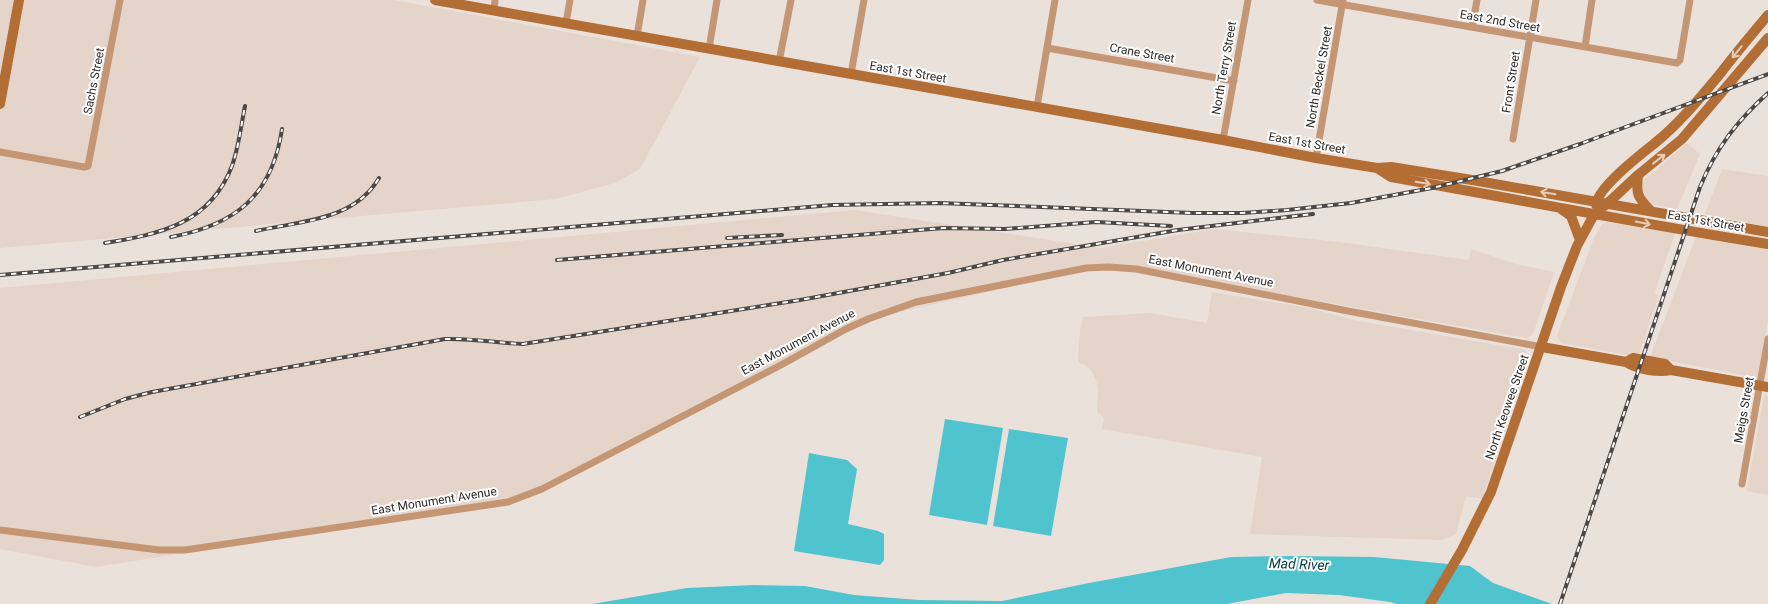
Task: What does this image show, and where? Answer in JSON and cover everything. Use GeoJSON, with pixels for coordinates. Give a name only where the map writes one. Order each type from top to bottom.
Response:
{"type":"FeatureCollection","features":[{"type":"Feature","properties":{"kind":"main road"},"geometry":{"type":"LineString","coordinates":[[0,104],[19,0]]}},
{"type":"Feature","properties":{"kind":"main road","name":"East 1st Street"},"geometry":{"type":"LineString","coordinates":[[435,0],[495,5],[566,23],[1316,158],[1377,168],[1391,167],[1768,232]]}},
{"type":"Feature","properties":{"kind":"main road"},"geometry":{"type":"LineString","coordinates":[[1596,201],[1623,170],[1693,108],[1768,15]]}},
{"type":"Feature","properties":{"kind":"main road","name":"North Keowee Street"},"geometry":{"type":"LineString","coordinates":[[1430,604],[1462,550],[1491,492],[1561,287],[1580,240],[1595,213],[1682,139],[1768,38]]}},
{"type":"Feature","properties":{"kind":"main road","name":"East 1st Street"},"geometry":{"type":"LineString","coordinates":[[1377,168],[1391,177],[1768,244]]}},
{"type":"Feature","properties":{"kind":"main road"},"geometry":{"type":"LineString","coordinates":[[1638,175],[1636,188],[1639,198],[1650,211]]}},
{"type":"Feature","properties":{"kind":"main road","name":"North Keowee Street"},"geometry":{"type":"LineString","coordinates":[[1595,213],[1596,201]]}},
{"type":"Feature","properties":{"kind":"main road"},"geometry":{"type":"LineString","coordinates":[[1556,206],[1571,216],[1580,240]]}},
{"type":"Feature","properties":{"kind":"main road","name":"East Monument Avenue"},"geometry":{"type":"LineString","coordinates":[[1542,347],[1626,362],[1632,366],[1663,371],[1671,370],[1764,386]]}},
{"type":"Feature","properties":{"kind":"street","name":"Sachs Street"},"geometry":{"type":"LineString","coordinates":[[0,152],[84,167],[88,166],[120,0]]}},
{"type":"Feature","properties":{"kind":"street"},"geometry":{"type":"LineString","coordinates":[[566,23],[570,0]]}},
{"type":"Feature","properties":{"kind":"street"},"geometry":{"type":"LineString","coordinates":[[637,36],[643,0]]}},
{"type":"Feature","properties":{"kind":"street"},"geometry":{"type":"LineString","coordinates":[[709,49],[717,0]]}},
{"type":"Feature","properties":{"kind":"street"},"geometry":{"type":"LineString","coordinates":[[779,62],[791,0]]}},
{"type":"Feature","properties":{"kind":"street"},"geometry":{"type":"LineString","coordinates":[[851,74],[864,0]]}},
{"type":"Feature","properties":{"kind":"street"},"geometry":{"type":"LineString","coordinates":[[1037,107],[1056,0]]}},
{"type":"Feature","properties":{"kind":"street","name":"North Terry Street"},"geometry":{"type":"LineString","coordinates":[[1224,140],[1248,0]]}},
{"type":"Feature","properties":{"kind":"street","name":"East 2nd Street"},"geometry":{"type":"LineString","coordinates":[[1318,0],[1343,2],[1472,28],[1678,62],[1690,0]]}},
{"type":"Feature","properties":{"kind":"street"},"geometry":{"type":"LineString","coordinates":[[1472,28],[1477,0]]}},
{"type":"Feature","properties":{"kind":"street","name":"Front Street"},"geometry":{"type":"LineString","coordinates":[[1513,139],[1536,0]]}},
{"type":"Feature","properties":{"kind":"street"},"geometry":{"type":"LineString","coordinates":[[1585,47],[1592,0]]}},
{"type":"Feature","properties":{"kind":"street","name":"North Beckel Street"},"geometry":{"type":"LineString","coordinates":[[1316,158],[1343,2]]}},
{"type":"Feature","properties":{"kind":"street","name":"Crane Street"},"geometry":{"type":"LineString","coordinates":[[1047,48],[1234,81]]}},
{"type":"Feature","properties":{"kind":"street","name":"East Monument Avenue"},"geometry":{"type":"LineString","coordinates":[[0,530],[160,550],[185,550],[508,502],[542,489],[782,365],[846,329],[868,320],[916,302],[1086,268],[1136,269],[1542,347]]}},
{"type":"Feature","properties":{"kind":"street","name":"Meigs Street"},"geometry":{"type":"LineString","coordinates":[[1742,484],[1764,386],[1768,339]]}},
{"type":"Feature","properties":{"kind":"shaded area"},"geometry":{"type":"Polygon","coordinates":[[[0,0],[394,0],[700,57],[640,169],[615,183],[555,199],[0,248],[0,0]]]}},
{"type":"Feature","properties":{"kind":"shaded area"},"geometry":{"type":"Polygon","coordinates":[[[1687,143],[1700,154],[1677,209],[1651,204],[1642,198],[1642,182],[1687,143]]]}},
{"type":"Feature","properties":{"kind":"shaded area"},"geometry":{"type":"Polygon","coordinates":[[[1722,169],[1768,176],[1768,227],[1705,214],[1722,169]]]}},
{"type":"Feature","properties":{"kind":"shaded area"},"geometry":{"type":"Polygon","coordinates":[[[855,210],[1101,248],[1214,229],[1339,242],[1469,260],[1471,249],[1516,264],[1554,272],[1534,331],[1531,336],[1526,338],[1113,264],[868,319],[515,500],[96,567],[0,549],[0,288],[855,210]]]}},
{"type":"Feature","properties":{"kind":"shaded area"},"geometry":{"type":"Polygon","coordinates":[[[1606,222],[1675,233],[1654,294],[1659,295],[1638,357],[1562,343],[1557,336],[1594,238],[1602,224],[1606,222]]]}},
{"type":"Feature","properties":{"kind":"shaded area"},"geometry":{"type":"Polygon","coordinates":[[[1696,237],[1768,248],[1768,320],[1758,378],[1650,357],[1696,237]]]}},
{"type":"Feature","properties":{"kind":"shaded area"},"geometry":{"type":"Polygon","coordinates":[[[1212,292],[1309,308],[1354,320],[1525,350],[1529,359],[1528,364],[1482,499],[1466,496],[1456,534],[1442,540],[1250,534],[1262,457],[1102,429],[1104,418],[1097,412],[1098,389],[1096,380],[1091,370],[1078,362],[1083,317],[1150,313],[1207,323],[1212,292]]]}},
{"type":"Feature","properties":{"kind":"shaded area"},"geometry":{"type":"Polygon","coordinates":[[[1764,395],[1768,396],[1768,495],[1747,491],[1764,395]]]}},
{"type":"Feature","properties":{"kind":"water"},"geometry":{"type":"Polygon","coordinates":[[[945,419],[1003,428],[987,525],[929,515],[945,419]]]}},
{"type":"Feature","properties":{"kind":"water"},"geometry":{"type":"Polygon","coordinates":[[[1009,429],[1068,438],[1051,536],[993,526],[1009,429]]]}},
{"type":"Feature","properties":{"kind":"water"},"geometry":{"type":"Polygon","coordinates":[[[809,453],[847,460],[857,469],[848,524],[884,534],[884,560],[880,565],[794,551],[809,453]]]}},
{"type":"Feature","properties":{"kind":"water","name":"Mad River"},"geometry":{"type":"Polygon","coordinates":[[[1231,557],[1374,557],[1470,566],[1493,583],[1552,604],[1397,604],[1339,595],[1286,593],[1227,604],[592,604],[687,588],[754,585],[805,586],[854,595],[919,600],[1002,601],[1231,557]]]}},
{"type":"Feature","properties":{"kind":"railway"},"geometry":{"type":"LineString","coordinates":[[0,275],[832,205],[939,203],[1193,213],[1242,213],[1351,203],[1432,188],[1502,171],[1768,74]]}},
{"type":"Feature","properties":{"kind":"railway"},"geometry":{"type":"LineString","coordinates":[[1560,604],[1700,187],[1713,160],[1728,136],[1768,93]]}},
{"type":"Feature","properties":{"kind":"railway"},"geometry":{"type":"LineString","coordinates":[[105,243],[164,230],[181,223],[211,201],[222,186],[232,166],[245,106]]}},
{"type":"Feature","properties":{"kind":"railway"},"geometry":{"type":"LineString","coordinates":[[171,237],[194,232],[214,224],[232,215],[247,204],[269,172],[277,152],[282,129]]}},
{"type":"Feature","properties":{"kind":"railway"},"geometry":{"type":"LineString","coordinates":[[256,231],[308,221],[341,211],[355,203],[368,192],[379,178]]}},
{"type":"Feature","properties":{"kind":"railway"},"geometry":{"type":"LineString","coordinates":[[80,417],[125,399],[152,392],[445,339],[523,344],[800,300],[948,273],[1003,260],[1178,230],[1313,214]]}},
{"type":"Feature","properties":{"kind":"railway"},"geometry":{"type":"LineString","coordinates":[[557,260],[943,228],[1005,229],[1096,222],[1171,226]]}},
{"type":"Feature","properties":{"kind":"railway"},"geometry":{"type":"LineString","coordinates":[[727,238],[782,235]]}}]}
